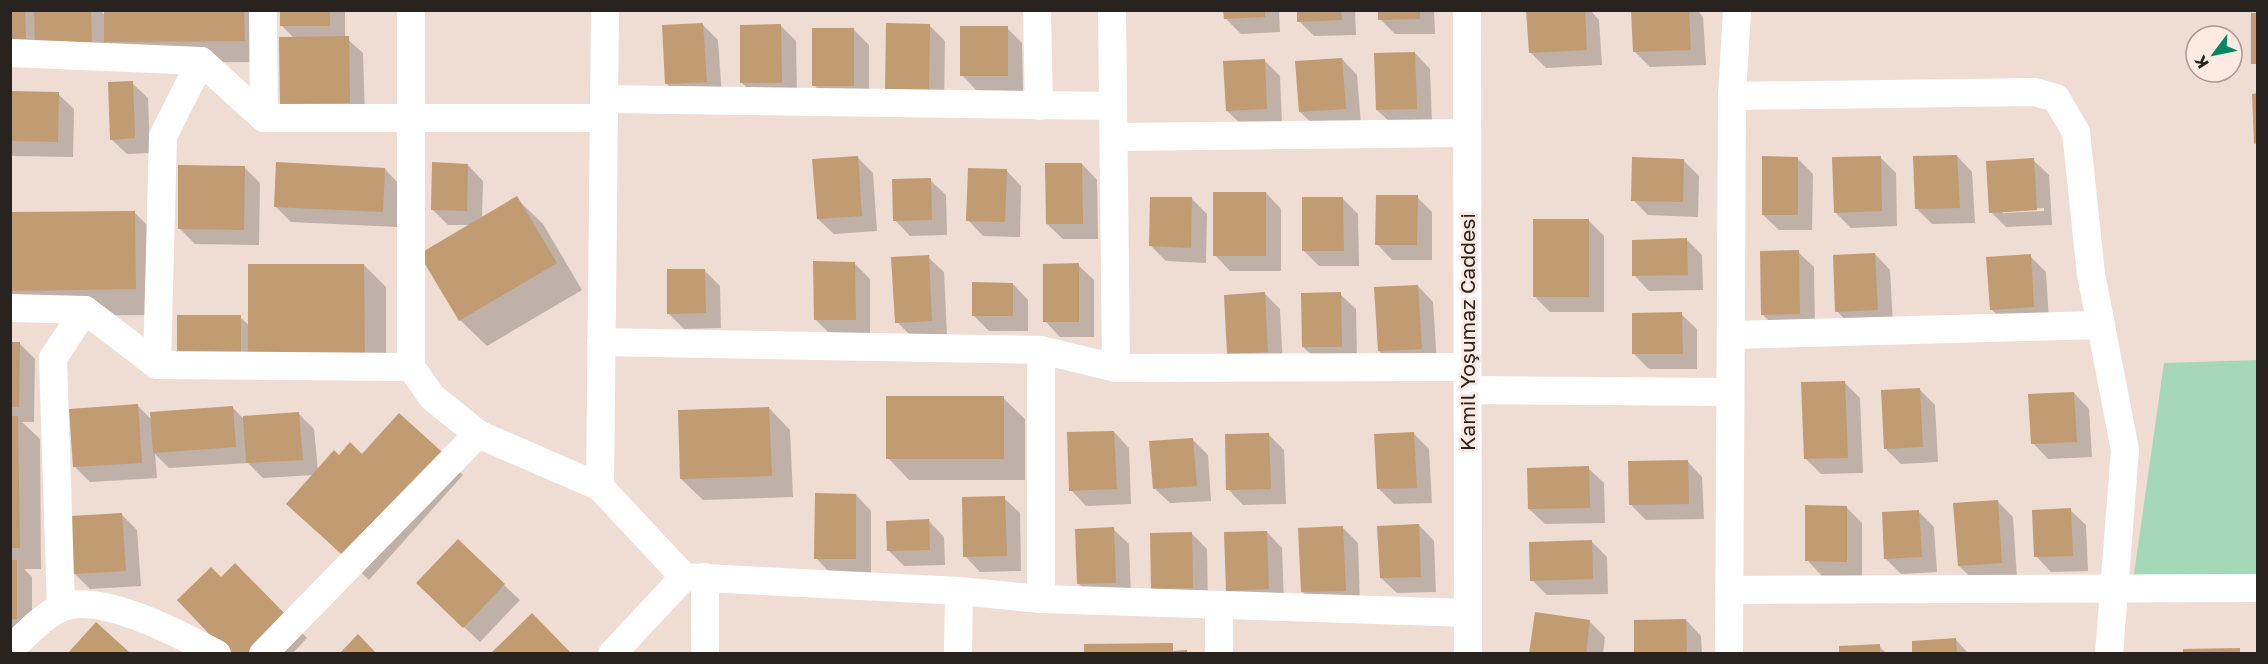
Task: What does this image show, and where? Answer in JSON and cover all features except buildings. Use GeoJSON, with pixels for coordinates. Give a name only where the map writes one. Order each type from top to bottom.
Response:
{"type":"FeatureCollection","features":[{"type":"Feature","properties":{"kind":"street"},"geometry":{"type":"LineString","coordinates":[[262,10],[264,118]]}},
{"type":"Feature","properties":{"kind":"street"},"geometry":{"type":"LineString","coordinates":[[411,10],[411,367],[432,397],[478,434],[600,488],[694,577],[705,654]]}},
{"type":"Feature","properties":{"kind":"street"},"geometry":{"type":"LineString","coordinates":[[600,488],[605,10]]}},
{"type":"Feature","properties":{"kind":"street"},"geometry":{"type":"LineString","coordinates":[[1037,10],[1039,106]]}},
{"type":"Feature","properties":{"kind":"street"},"geometry":{"type":"LineString","coordinates":[[1112,10],[1116,368]]}},
{"type":"Feature","properties":{"kind":"street","name":"Kamil Yoşumaz Caddesi"},"geometry":{"type":"LineString","coordinates":[[1467,10],[1468,654]]}},
{"type":"Feature","properties":{"kind":"street"},"geometry":{"type":"LineString","coordinates":[[1729,654],[1732,96],[1737,10]]}},
{"type":"Feature","properties":{"kind":"street"},"geometry":{"type":"LineString","coordinates":[[10,53],[201,61],[264,118],[412,117],[604,109],[1113,106]]}},
{"type":"Feature","properties":{"kind":"street"},"geometry":{"type":"LineString","coordinates":[[157,365],[163,136],[201,61]]}},
{"type":"Feature","properties":{"kind":"street"},"geometry":{"type":"LineString","coordinates":[[1732,96],[2036,92],[2055,98],[2076,132],[2091,274],[2125,450],[2109,654]]}},
{"type":"Feature","properties":{"kind":"street"},"geometry":{"type":"LineString","coordinates":[[1113,137],[1467,133]]}},
{"type":"Feature","properties":{"kind":"street"},"geometry":{"type":"LineString","coordinates":[[10,308],[85,310],[157,365],[411,367]]}},
{"type":"Feature","properties":{"kind":"street"},"geometry":{"type":"LineString","coordinates":[[61,608],[52,358],[85,310]]}},
{"type":"Feature","properties":{"kind":"street"},"geometry":{"type":"LineString","coordinates":[[1731,335],[2101,325]]}},
{"type":"Feature","properties":{"kind":"street"},"geometry":{"type":"LineString","coordinates":[[601,342],[1041,350],[1116,368],[1467,379],[1730,392]]}},
{"type":"Feature","properties":{"kind":"street"},"geometry":{"type":"LineString","coordinates":[[1041,350],[1041,599]]}},
{"type":"Feature","properties":{"kind":"street"},"geometry":{"type":"LineString","coordinates":[[263,654],[478,434]]}},
{"type":"Feature","properties":{"kind":"street"},"geometry":{"type":"LineString","coordinates":[[612,654],[694,577],[959,591],[1041,599],[1468,613]]}},
{"type":"Feature","properties":{"kind":"street"},"geometry":{"type":"LineString","coordinates":[[1729,590],[2258,588]]}},
{"type":"Feature","properties":{"kind":"street"},"geometry":{"type":"LineString","coordinates":[[958,654],[959,591]]}},
{"type":"Feature","properties":{"kind":"street"},"geometry":{"type":"LineString","coordinates":[[10,650],[24,635],[61,608],[99,605],[167,627],[217,654]]}},
{"type":"Feature","properties":{"kind":"street"},"geometry":{"type":"LineString","coordinates":[[1219,654],[1220,606]]}},
{"type":"Feature","properties":{"kind":"green space"},"geometry":{"type":"Polygon","coordinates":[[[2257,360],[2257,578],[2133,581],[2164,363],[2257,360]]]}}]}
